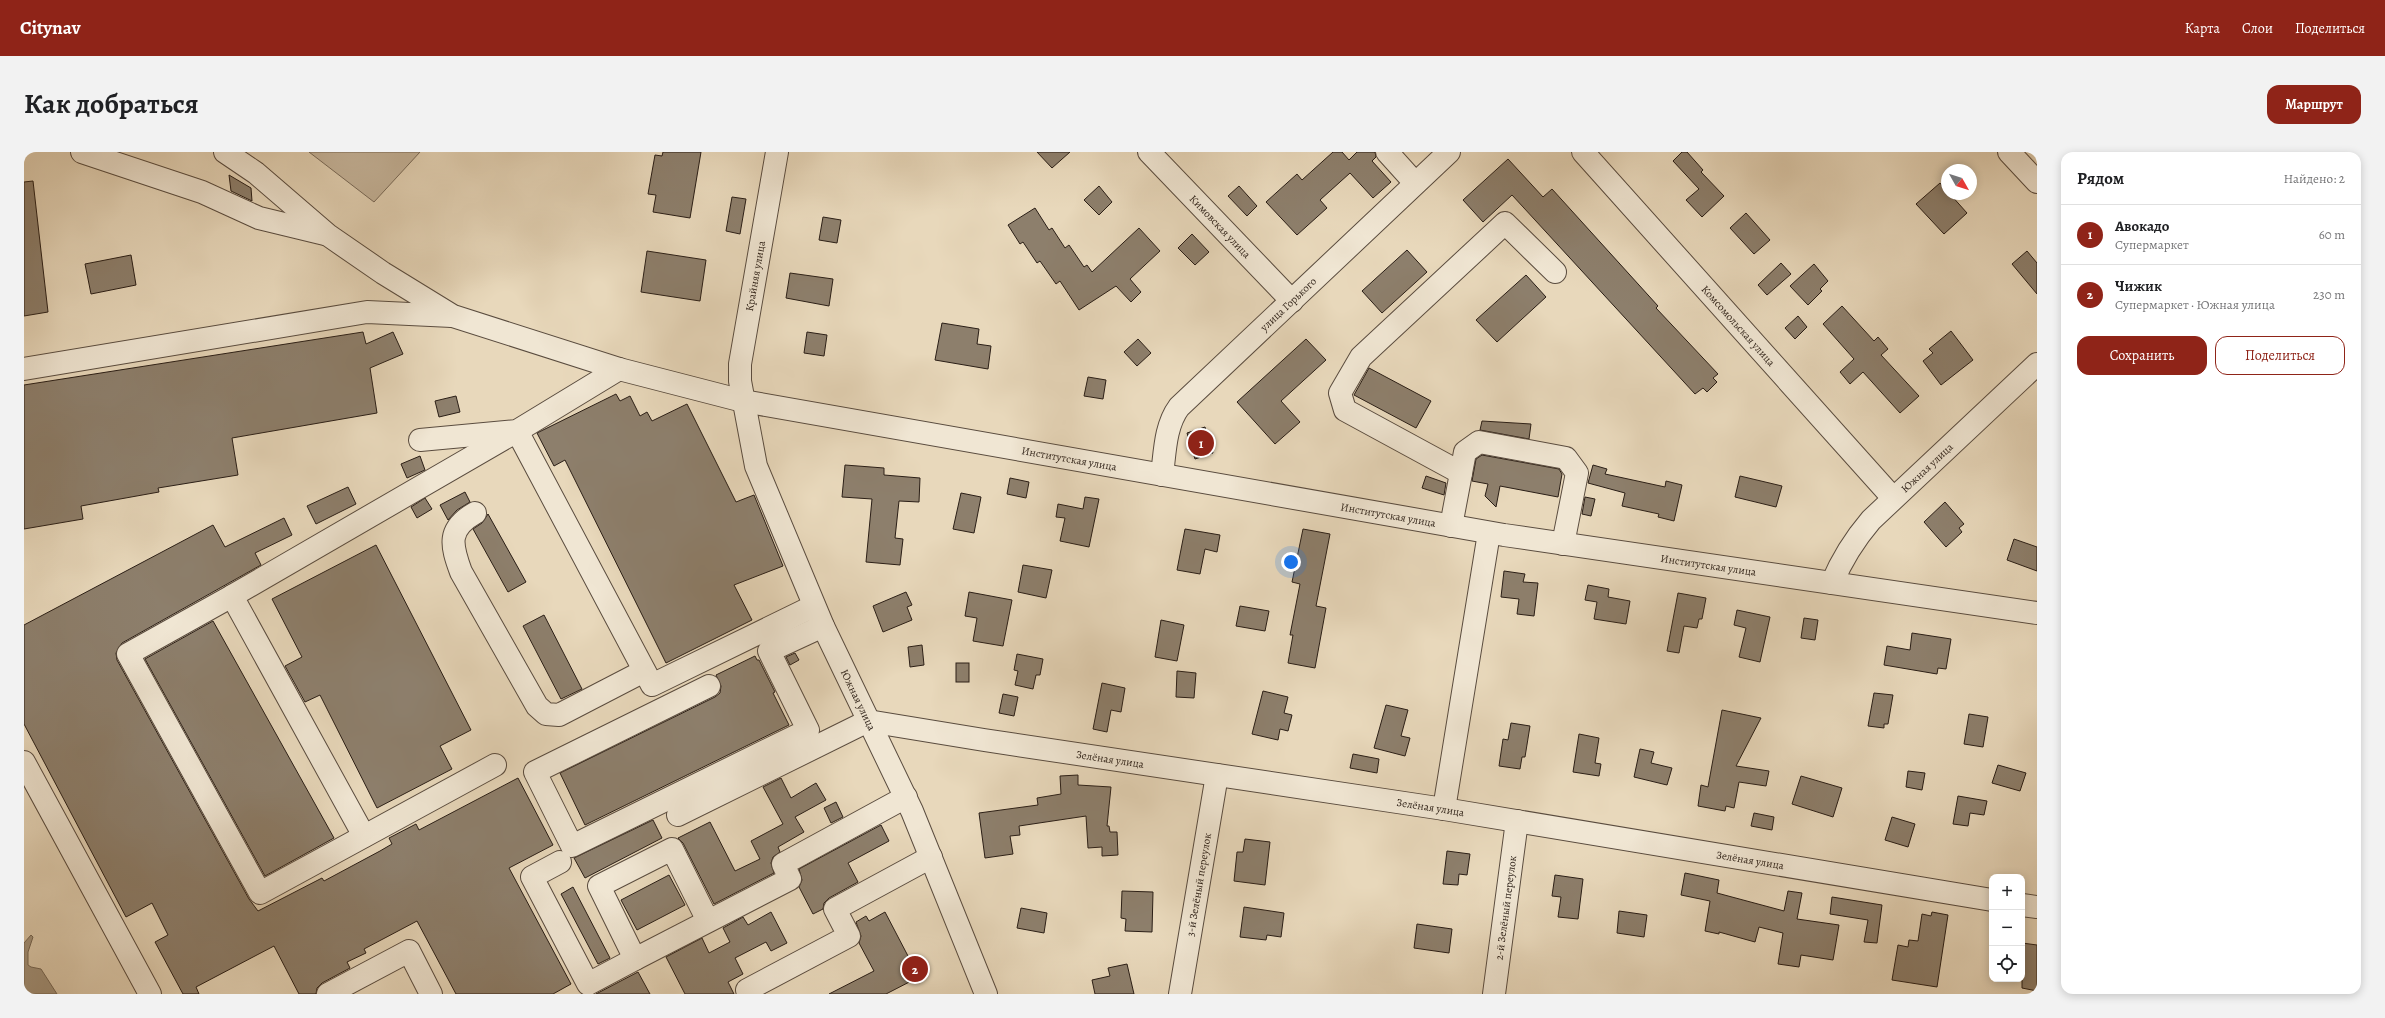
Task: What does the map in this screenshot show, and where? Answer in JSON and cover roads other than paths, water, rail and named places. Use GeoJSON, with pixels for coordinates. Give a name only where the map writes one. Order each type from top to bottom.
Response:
{"type":"FeatureCollection","features":[{"type":"Feature","properties":{"kind":"street"},"geometry":{"type":"LineString","coordinates":[[82,152],[202,192],[259,218],[328,235]]}},
{"type":"Feature","properties":{"kind":"street"},"geometry":{"type":"LineString","coordinates":[[225,152],[256,173],[328,235],[453,316]]}},
{"type":"Feature","properties":{"kind":"street","name":"Крайняя улица"},"geometry":{"type":"LineString","coordinates":[[743,401],[740,381],[740,364],[777,152]]}},
{"type":"Feature","properties":{"kind":"street","name":"Кимовская улица"},"geometry":{"type":"LineString","coordinates":[[1149,152],[1292,300]]}},
{"type":"Feature","properties":{"kind":"street"},"geometry":{"type":"LineString","coordinates":[[1387,152],[1416,184]]}},
{"type":"Feature","properties":{"kind":"street","name":"улица Горького"},"geometry":{"type":"LineString","coordinates":[[1162,475],[1168,430],[1172,417],[1179,407],[1449,152]]}},
{"type":"Feature","properties":{"kind":"street","name":"Комсомольская улица"},"geometry":{"type":"LineString","coordinates":[[1583,152],[1893,498]]}},
{"type":"Feature","properties":{"kind":"street"},"geometry":{"type":"LineString","coordinates":[[2009,152],[2037,182]]}},
{"type":"Feature","properties":{"kind":"street"},"geometry":{"type":"LineString","coordinates":[[1461,473],[1345,410],[1340,393],[1361,357],[1505,223],[1555,272]]}},
{"type":"Feature","properties":{"kind":"street"},"geometry":{"type":"LineString","coordinates":[[24,369],[367,312],[453,316]]}},
{"type":"Feature","properties":{"kind":"street","name":"Институтская улица"},"geometry":{"type":"LineString","coordinates":[[453,316],[619,369],[743,401],[1489,533],[2037,613]]}},
{"type":"Feature","properties":{"kind":"street","name":"Южная улица"},"geometry":{"type":"LineString","coordinates":[[1832,583],[1841,561],[1855,539],[1893,498],[2037,364]]}},
{"type":"Feature","properties":{"kind":"street"},"geometry":{"type":"LineString","coordinates":[[495,765],[260,893],[128,654],[232,596],[517,431],[619,369]]}},
{"type":"Feature","properties":{"kind":"street","name":"Южная улица"},"geometry":{"type":"LineString","coordinates":[[743,401],[756,466],[814,606],[868,721],[906,797],[986,994]]}},
{"type":"Feature","properties":{"kind":"street"},"geometry":{"type":"LineString","coordinates":[[420,440],[517,431]]}},
{"type":"Feature","properties":{"kind":"street"},"geometry":{"type":"LineString","coordinates":[[517,431],[652,685],[814,606]]}},
{"type":"Feature","properties":{"kind":"street"},"geometry":{"type":"LineString","coordinates":[[1451,526],[1465,452],[1479,442],[1566,458],[1577,472],[1563,544]]}},
{"type":"Feature","properties":{"kind":"street"},"geometry":{"type":"LineString","coordinates":[[475,513],[462,521],[454,537],[454,554],[461,572],[537,706],[546,714],[559,715],[644,671]]}},
{"type":"Feature","properties":{"kind":"street"},"geometry":{"type":"LineString","coordinates":[[1444,809],[1489,533]]}},
{"type":"Feature","properties":{"kind":"street"},"geometry":{"type":"LineString","coordinates":[[232,596],[364,836]]}},
{"type":"Feature","properties":{"kind":"street"},"geometry":{"type":"LineString","coordinates":[[709,686],[535,772],[572,846],[808,730],[769,651],[824,626]]}},
{"type":"Feature","properties":{"kind":"street"},"geometry":{"type":"LineString","coordinates":[[678,815],[868,721]]}},
{"type":"Feature","properties":{"kind":"street","name":"Зелёная улица"},"geometry":{"type":"LineString","coordinates":[[868,721],[1444,809],[1989,900]]}},
{"type":"Feature","properties":{"kind":"street"},"geometry":{"type":"LineString","coordinates":[[24,762],[150,994]]}},
{"type":"Feature","properties":{"kind":"street","name":"3-й Зелёный переулок"},"geometry":{"type":"LineString","coordinates":[[1180,994],[1217,775]]}},
{"type":"Feature","properties":{"kind":"street"},"geometry":{"type":"LineString","coordinates":[[560,862],[532,877],[584,989],[635,959],[790,879],[783,864],[906,797]]}},
{"type":"Feature","properties":{"kind":"street","name":"2-й Зелёный переулок"},"geometry":{"type":"LineString","coordinates":[[1494,994],[1517,821]]}},
{"type":"Feature","properties":{"kind":"street"},"geometry":{"type":"LineString","coordinates":[[635,959],[599,886],[672,849],[708,921]]}},
{"type":"Feature","properties":{"kind":"street"},"geometry":{"type":"LineString","coordinates":[[749,994],[747,990],[849,936],[836,909],[931,857]]}},
{"type":"Feature","properties":{"kind":"street"},"geometry":{"type":"LineString","coordinates":[[2025,905],[2037,907]]}},
{"type":"Feature","properties":{"kind":"street"},"geometry":{"type":"LineString","coordinates":[[328,994],[409,951],[431,994]]}},
{"type":"Feature","properties":{"kind":"place","name":"Авокадо"},"geometry":{"type":"Point","coordinates":[1201,443]}},
{"type":"Feature","properties":{"kind":"place","name":"Чижик"},"geometry":{"type":"Point","coordinates":[915,969]}}]}
